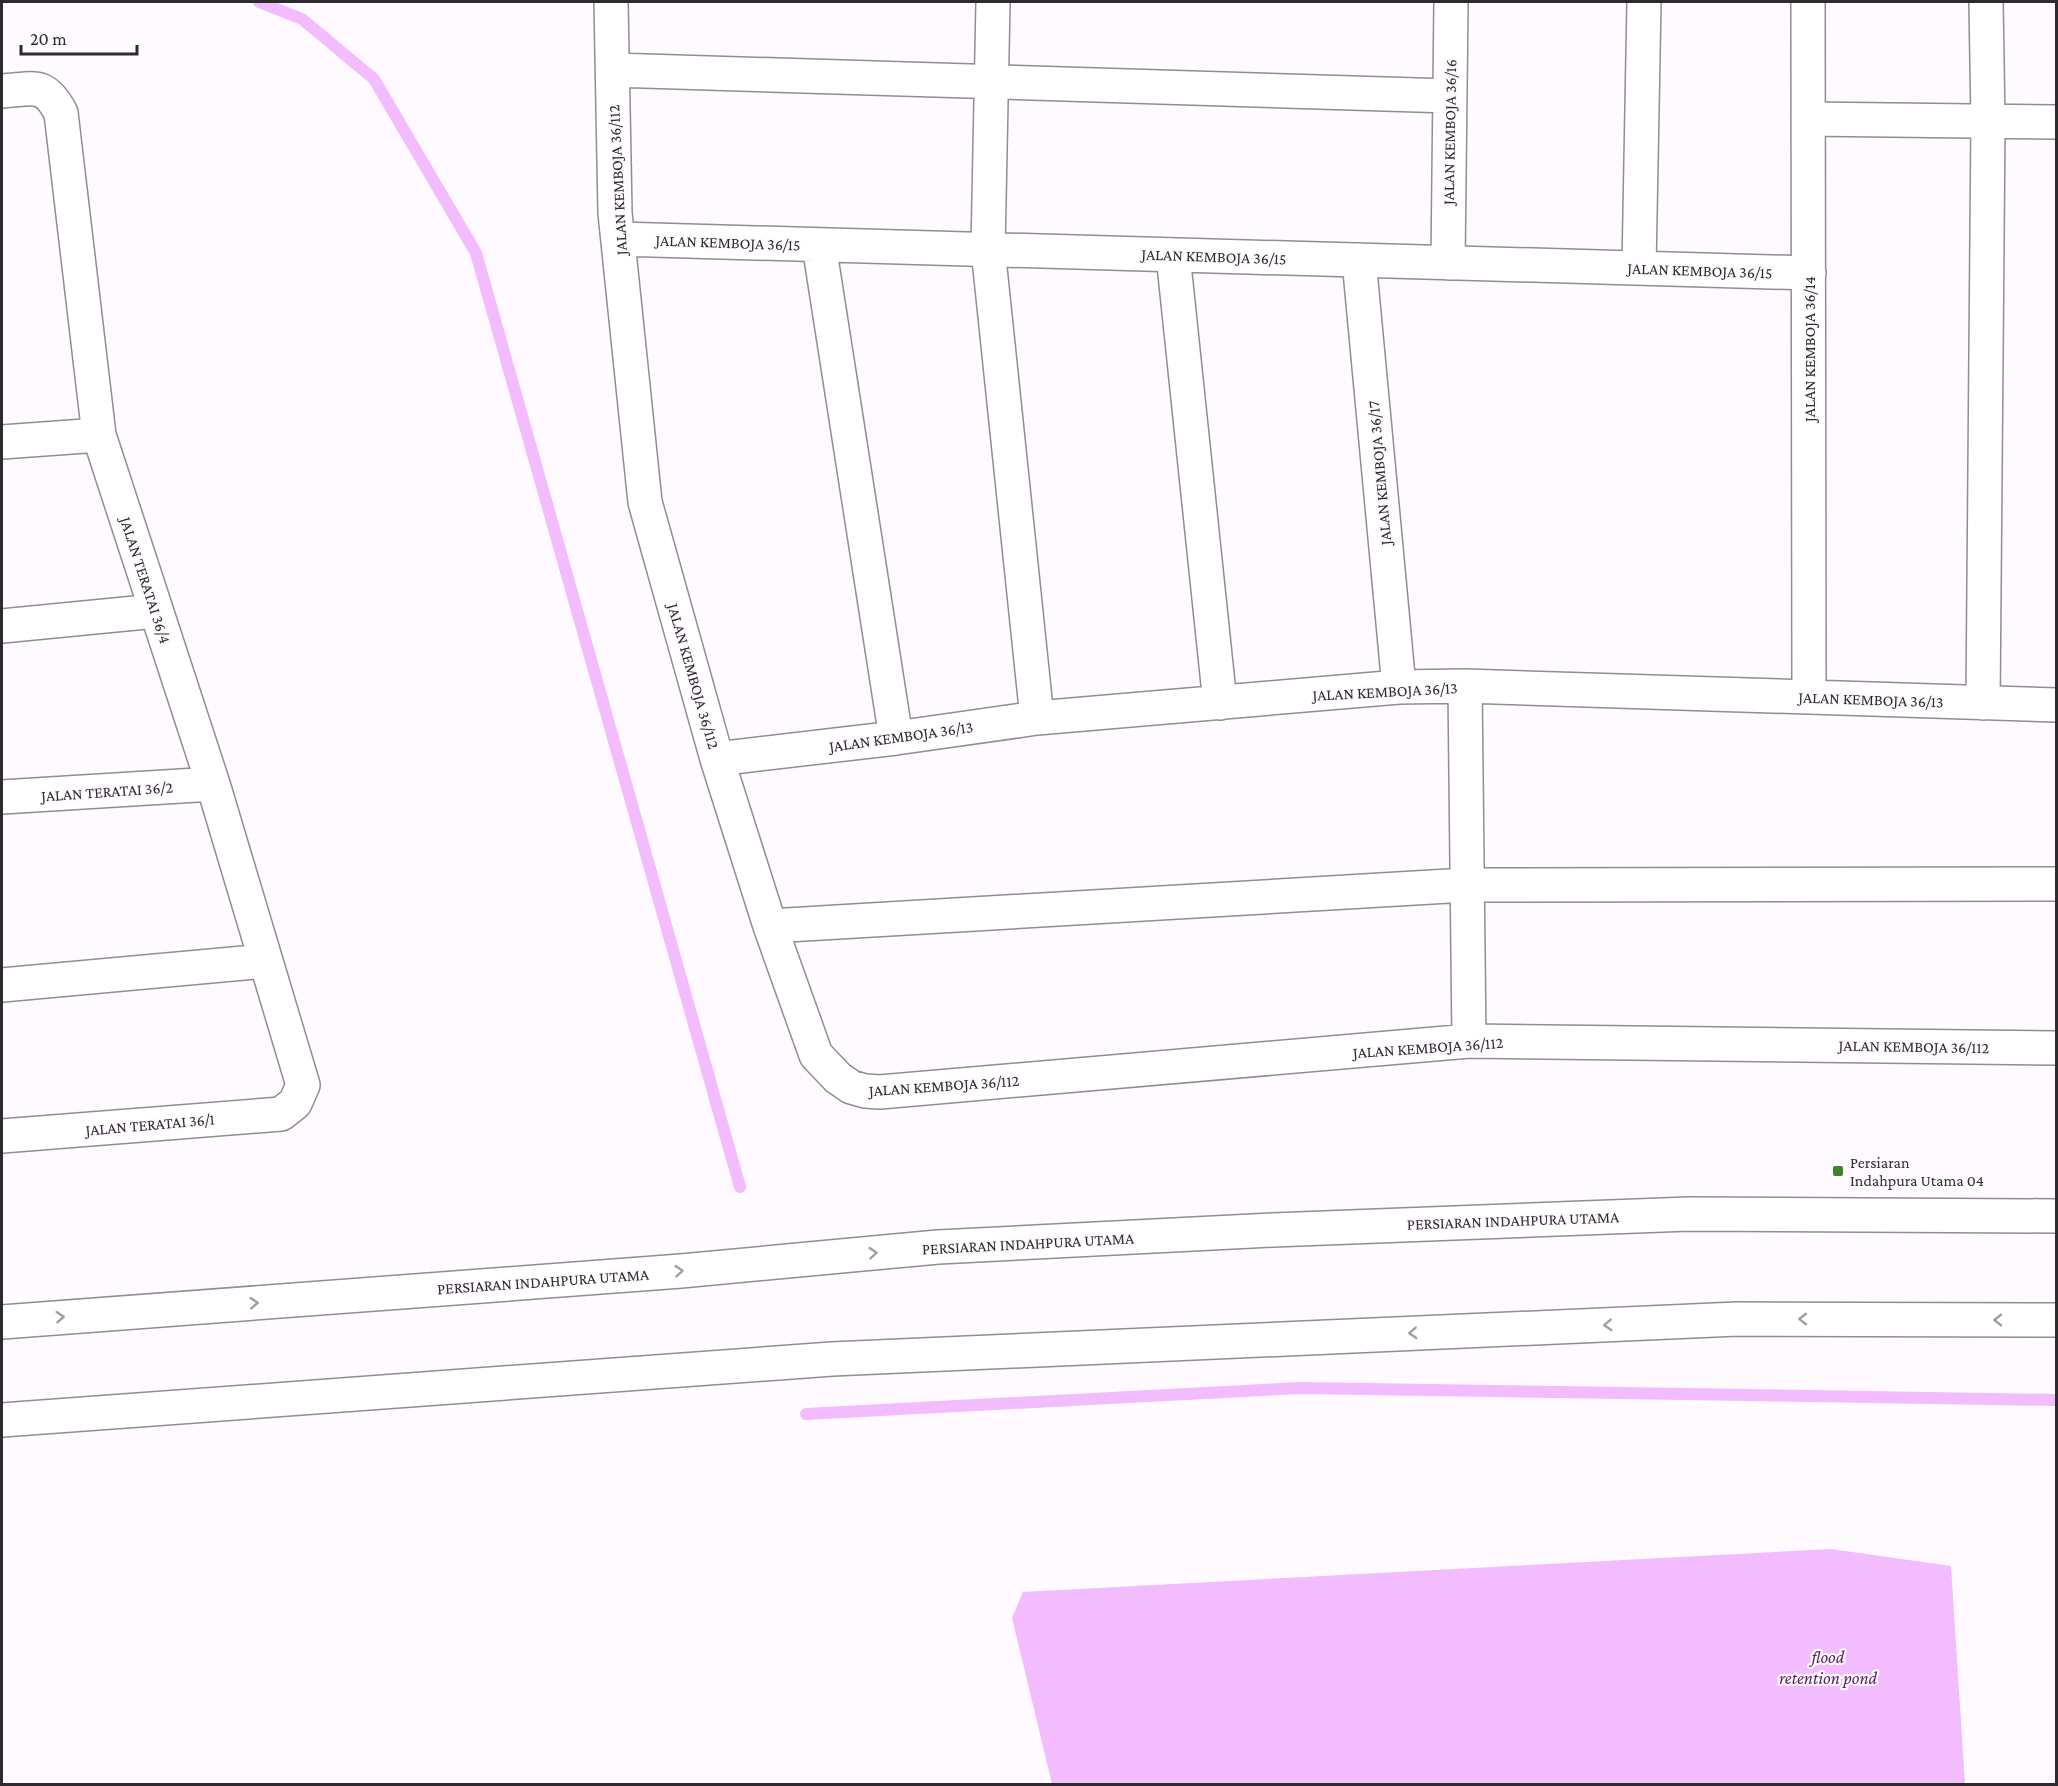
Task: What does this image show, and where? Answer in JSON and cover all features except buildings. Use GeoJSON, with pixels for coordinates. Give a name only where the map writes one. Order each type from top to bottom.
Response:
{"type":"FeatureCollection","features":[{"type":"Feature","properties":{"kind":"street","name":"JALAN KEMBOJA 36/112"},"geometry":{"type":"LineString","coordinates":[[612,2],[615,213],[645,502],[717,759],[770,926],[816,1055],[838,1078],[865,1091],[1469,1041],[2056,1048]]}},
{"type":"Feature","properties":{"kind":"street"},"geometry":{"type":"LineString","coordinates":[[993,2],[989,80],[988,249],[1037,718]]}},
{"type":"Feature","properties":{"kind":"street","name":"JALAN KEMBOJA 36/16"},"geometry":{"type":"LineString","coordinates":[[1448,263],[1451,2]]}},
{"type":"Feature","properties":{"kind":"street"},"geometry":{"type":"LineString","coordinates":[[1639,268],[1644,2]]}},
{"type":"Feature","properties":{"kind":"street","name":"JALAN KEMBOJA 36/14"},"geometry":{"type":"LineString","coordinates":[[1808,2],[1809,697]]}},
{"type":"Feature","properties":{"kind":"street"},"geometry":{"type":"LineString","coordinates":[[1983,703],[1988,121],[1986,2]]}},
{"type":"Feature","properties":{"kind":"street"},"geometry":{"type":"LineString","coordinates":[[613,70],[1450,96]]}},
{"type":"Feature","properties":{"kind":"street","name":"JALAN TERATAI 36/4"},"geometry":{"type":"LineString","coordinates":[[2,91],[36,88],[51,94],[61,113],[99,435],[213,784],[303,1085],[295,1102]]}},
{"type":"Feature","properties":{"kind":"street"},"geometry":{"type":"LineString","coordinates":[[1808,119],[2056,122]]}},
{"type":"Feature","properties":{"kind":"street","name":"JALAN KEMBOJA 36/15"},"geometry":{"type":"LineString","coordinates":[[619,239],[1809,273]]}},
{"type":"Feature","properties":{"kind":"street"},"geometry":{"type":"LineString","coordinates":[[819,244],[896,738]]}},
{"type":"Feature","properties":{"kind":"street"},"geometry":{"type":"LineString","coordinates":[[1173,255],[1220,703]]}},
{"type":"Feature","properties":{"kind":"street","name":"JALAN KEMBOJA 36/17"},"geometry":{"type":"LineString","coordinates":[[1359,260],[1399,687]]}},
{"type":"Feature","properties":{"kind":"street"},"geometry":{"type":"LineString","coordinates":[[2,442],[99,435]]}},
{"type":"Feature","properties":{"kind":"street"},"geometry":{"type":"LineString","coordinates":[[2,626],[156,611]]}},
{"type":"Feature","properties":{"kind":"street"},"geometry":{"type":"LineString","coordinates":[[1465,686],[1469,1041]]}},
{"type":"Feature","properties":{"kind":"street","name":"JALAN KEMBOJA 36/13"},"geometry":{"type":"LineString","coordinates":[[717,759],[896,738],[1037,718],[1399,687],[1465,686],[2056,705]]}},
{"type":"Feature","properties":{"kind":"street","name":"JALAN TERATAI 36/2"},"geometry":{"type":"LineString","coordinates":[[2,797],[213,784]]}},
{"type":"Feature","properties":{"kind":"street"},"geometry":{"type":"LineString","coordinates":[[770,926],[1466,885],[2056,884]]}},
{"type":"Feature","properties":{"kind":"street"},"geometry":{"type":"LineString","coordinates":[[2,985],[266,961]]}},
{"type":"Feature","properties":{"kind":"street","name":"JALAN TERATAI 36/1"},"geometry":{"type":"LineString","coordinates":[[2,1136],[281,1114],[295,1102]]}},
{"type":"Feature","properties":{"kind":"street","name":"PERSIARAN INDAHPURA UTAMA"},"geometry":{"type":"LineString","coordinates":[[2,1322],[681,1271],[938,1246],[1689,1214],[2056,1216]]}},
{"type":"Feature","properties":{"kind":"street"},"geometry":{"type":"LineString","coordinates":[[2,1420],[844,1359],[1737,1319],[2056,1320]]}},
{"type":"Feature","properties":{"kind":"water","name":"flood retention pond"},"geometry":{"type":"Polygon","coordinates":[[[1831,1549],[1951,1566],[1965,1784],[1052,1784],[1012,1618],[1023,1592],[1831,1549]]]}},
{"type":"Feature","properties":{"kind":"waterway"},"geometry":{"type":"LineString","coordinates":[[259,2],[302,19],[374,79],[476,253],[740,1187]]}},
{"type":"Feature","properties":{"kind":"waterway"},"geometry":{"type":"LineString","coordinates":[[806,1414],[1300,1388],[2056,1400]]}},
{"type":"Feature","properties":{"kind":"place","name":"Persiaran Indahpura Utama 04"},"geometry":{"type":"Point","coordinates":[1838,1171]}}]}
